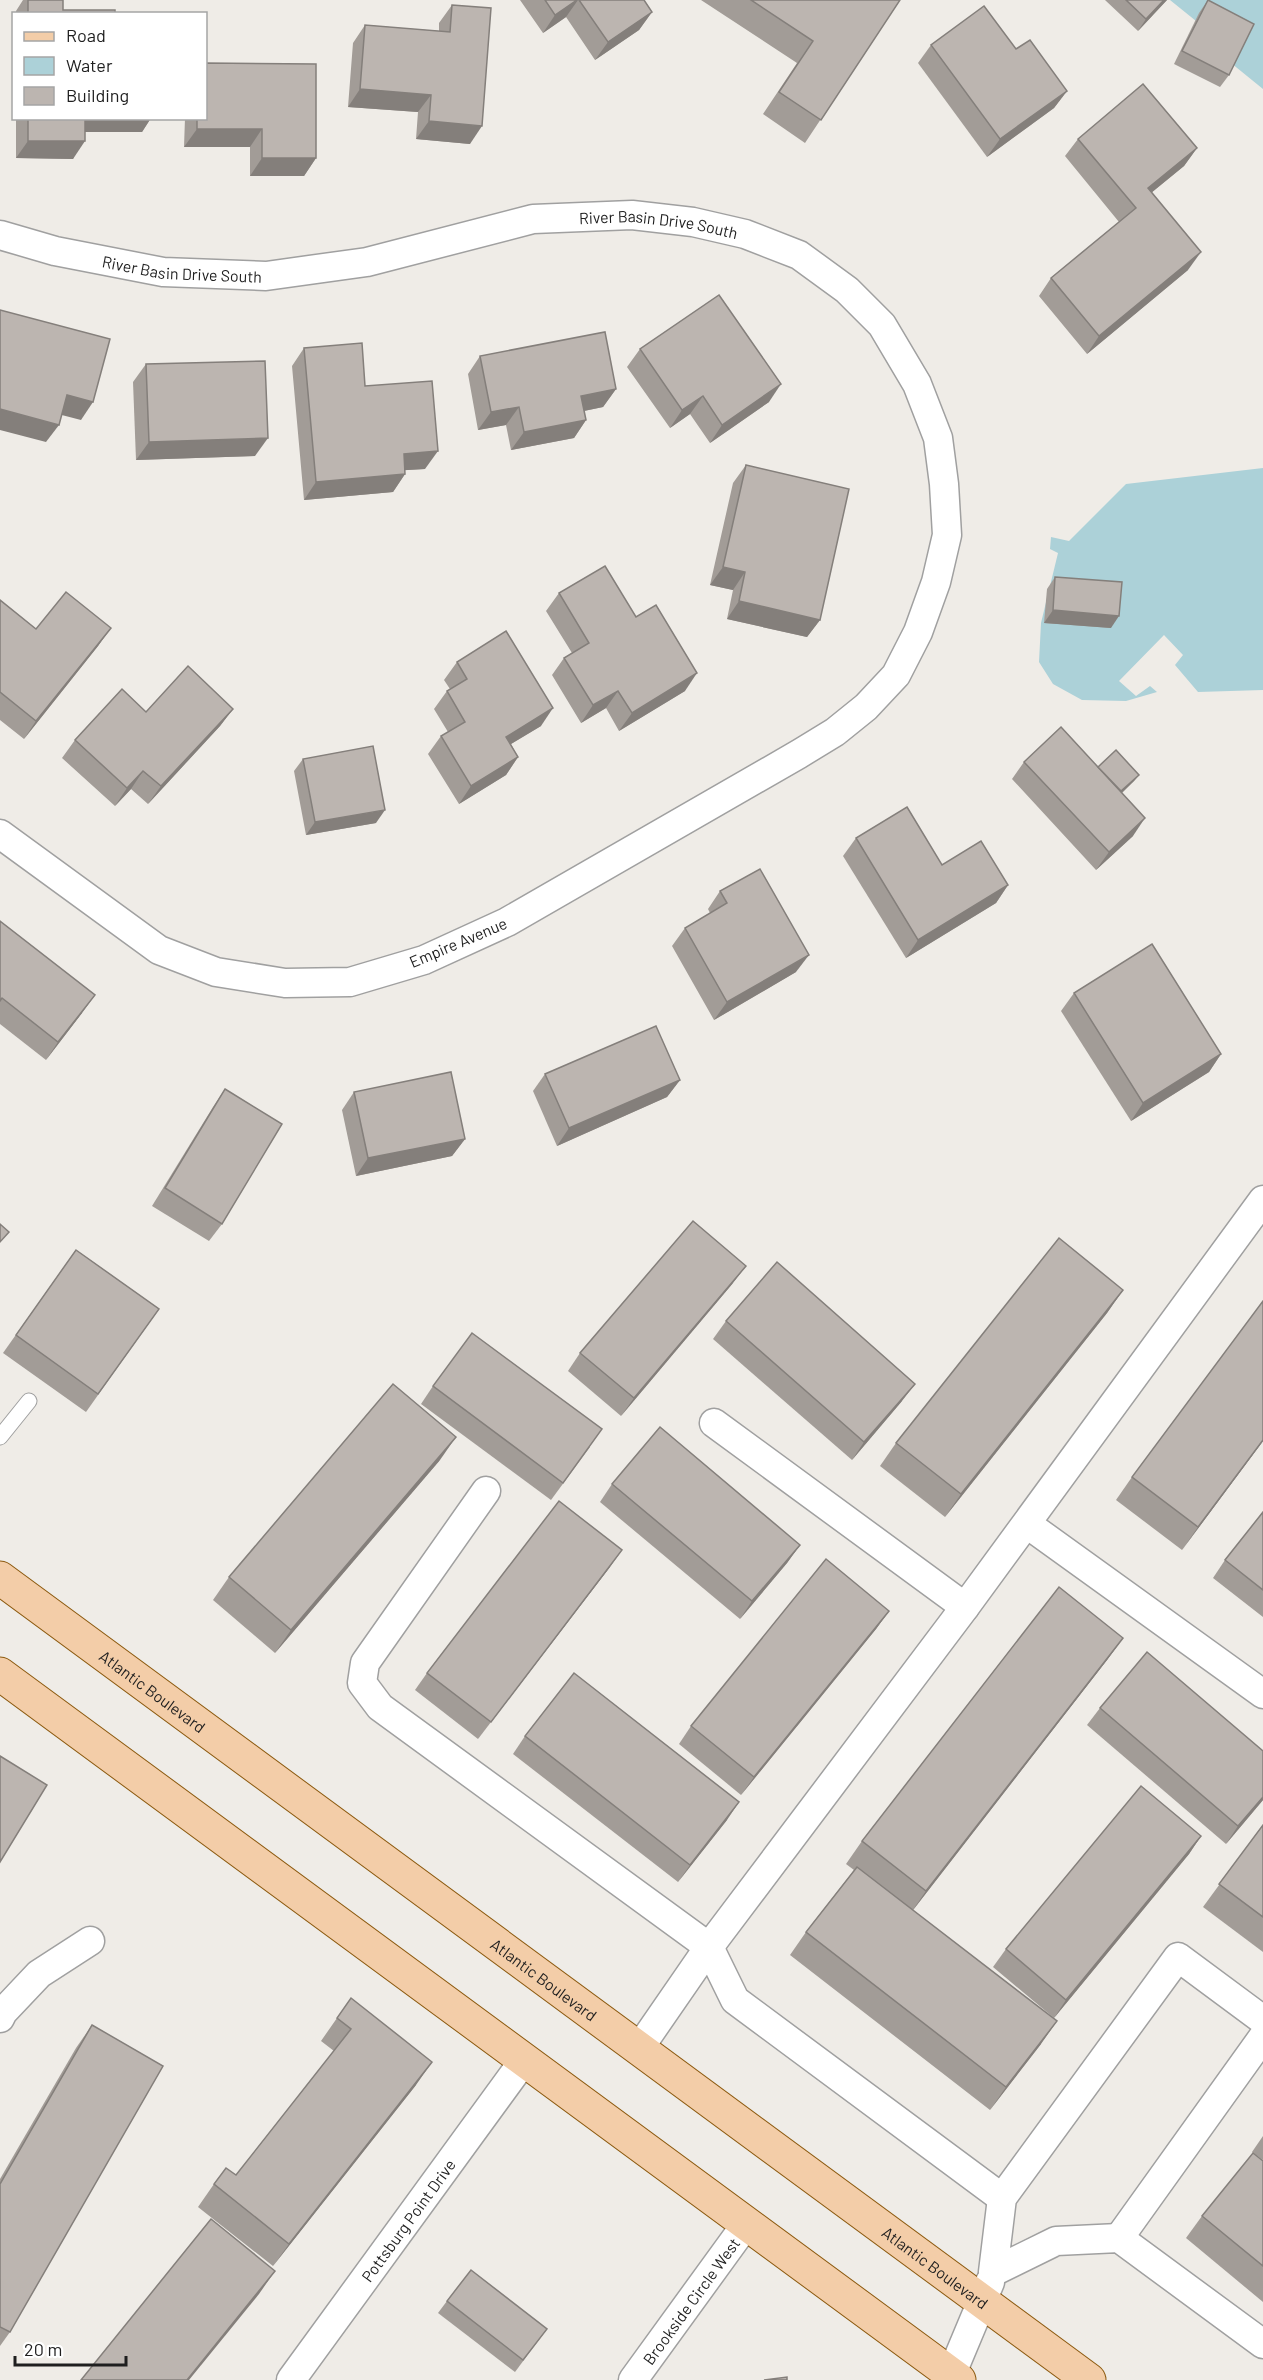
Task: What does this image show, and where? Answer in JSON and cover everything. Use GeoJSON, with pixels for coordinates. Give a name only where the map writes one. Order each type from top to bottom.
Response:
{"type":"FeatureCollection","features":[{"type":"Feature","properties":{"kind":"main road","name":"Atlantic Boulevard"},"geometry":{"type":"LineString","coordinates":[[0,1578],[640,2047],[988,2287],[1089,2380]]}},
{"type":"Feature","properties":{"kind":"main road"},"geometry":{"type":"LineString","coordinates":[[0,1674],[525,2059],[954,2378]]}},
{"type":"Feature","properties":{"kind":"street","name":"River Basin Drive South"},"geometry":{"type":"LineString","coordinates":[[0,235],[55,251],[162,272],[266,276],[367,262],[533,219],[632,215],[693,222],[745,234],[799,255],[847,290],[882,325],[917,384],[938,438],[944,484],[946,535],[936,582],[918,632],[896,675],[866,707]]}},
{"type":"Feature","properties":{"kind":"street","name":"Empire Avenue"},"geometry":{"type":"LineString","coordinates":[[0,834],[159,950],[216,972],[285,983],[350,982],[424,960],[507,922],[799,754],[835,732],[866,707]]}},
{"type":"Feature","properties":{"kind":"street"},"geometry":{"type":"LineString","coordinates":[[640,2047],[709,1947],[1027,1524],[1263,1200]]}},
{"type":"Feature","properties":{"kind":"street"},"geometry":{"type":"LineString","coordinates":[[714,1423],[965,1607]]}},
{"type":"Feature","properties":{"kind":"street"},"geometry":{"type":"LineString","coordinates":[[486,1491],[365,1664],[362,1683],[380,1707],[709,1947],[735,2000],[1002,2198]]}},
{"type":"Feature","properties":{"kind":"street"},"geometry":{"type":"LineString","coordinates":[[1027,1524],[1263,1694]]}},
{"type":"Feature","properties":{"kind":"street"},"geometry":{"type":"LineString","coordinates":[[0,2018],[39,1974],[90,1941]]}},
{"type":"Feature","properties":{"kind":"street"},"geometry":{"type":"LineString","coordinates":[[954,2378],[988,2287],[1002,2198],[1178,1957],[1263,2020]]}},
{"type":"Feature","properties":{"kind":"street"},"geometry":{"type":"LineString","coordinates":[[1119,2238],[1263,2037]]}},
{"type":"Feature","properties":{"kind":"street","name":"Pottsburg Point Drive"},"geometry":{"type":"LineString","coordinates":[[291,2380],[525,2059]]}},
{"type":"Feature","properties":{"kind":"street","name":"Brookside Circle West"},"geometry":{"type":"LineString","coordinates":[[633,2380],[747,2223]]}},
{"type":"Feature","properties":{"kind":"street"},"geometry":{"type":"LineString","coordinates":[[988,2287],[1056,2241],[1119,2238],[1263,2344]]}},
{"type":"Feature","properties":{"kind":"lane"},"geometry":{"type":"LineString","coordinates":[[0,1437],[29,1401]]}},
{"type":"Feature","properties":{"kind":"water"},"geometry":{"type":"Polygon","coordinates":[[[1170,0],[1263,0],[1263,89],[1231,63],[1227,46],[1170,0]]]}},
{"type":"Feature","properties":{"kind":"water"},"geometry":{"type":"Polygon","coordinates":[[[1263,468],[1263,690],[1198,692],[1175,665],[1183,655],[1164,635],[1119,681],[1136,696],[1150,686],[1157,692],[1126,701],[1082,700],[1053,684],[1039,662],[1041,623],[1058,553],[1050,549],[1051,537],[1069,541],[1126,484],[1263,468]]]}},
{"type":"Feature","properties":{"kind":"building"},"geometry":{"type":"Polygon","coordinates":[[[28,0],[63,0],[63,10],[115,10],[115,12],[28,12],[28,0]]]}},
{"type":"Feature","properties":{"kind":"building"},"geometry":{"type":"Polygon","coordinates":[[[545,0],[577,0],[555,15],[545,0]]]}},
{"type":"Feature","properties":{"kind":"building"},"geometry":{"type":"Polygon","coordinates":[[[579,0],[644,0],[652,12],[608,42],[579,0]]]}},
{"type":"Feature","properties":{"kind":"building"},"geometry":{"type":"Polygon","coordinates":[[[751,0],[900,0],[821,120],[779,92],[813,41],[751,0]]]}},
{"type":"Feature","properties":{"kind":"building"},"geometry":{"type":"Polygon","coordinates":[[[1126,0],[1164,0],[1146,19],[1126,0]]]}},
{"type":"Feature","properties":{"kind":"building"},"geometry":{"type":"Polygon","coordinates":[[[1208,0],[1254,24],[1229,75],[1182,51],[1208,0]]]}},
{"type":"Feature","properties":{"kind":"building"},"geometry":{"type":"Polygon","coordinates":[[[452,5],[491,8],[482,126],[429,121],[431,95],[360,89],[365,25],[450,32],[452,5]]]}},
{"type":"Feature","properties":{"kind":"building"},"geometry":{"type":"Polygon","coordinates":[[[984,6],[1016,49],[1030,40],[1067,91],[1000,139],[931,45],[984,6]]]}},
{"type":"Feature","properties":{"kind":"building"},"geometry":{"type":"Polygon","coordinates":[[[207,63],[316,64],[316,158],[262,158],[262,129],[197,129],[197,120],[207,120],[207,63]]]}},
{"type":"Feature","properties":{"kind":"building"},"geometry":{"type":"Polygon","coordinates":[[[1143,84],[1197,148],[1148,188],[1201,252],[1099,336],[1051,278],[1136,208],[1078,139],[1143,84]]]}},
{"type":"Feature","properties":{"kind":"building"},"geometry":{"type":"Polygon","coordinates":[[[28,120],[85,120],[85,141],[28,141],[28,120]]]}},
{"type":"Feature","properties":{"kind":"building"},"geometry":{"type":"Polygon","coordinates":[[[719,295],[781,384],[722,425],[703,396],[682,410],[640,349],[719,295]]]}},
{"type":"Feature","properties":{"kind":"building"},"geometry":{"type":"Polygon","coordinates":[[[0,310],[110,339],[93,402],[67,395],[59,425],[0,409],[0,310]]]}},
{"type":"Feature","properties":{"kind":"building"},"geometry":{"type":"Polygon","coordinates":[[[605,332],[616,389],[581,396],[586,420],[524,432],[519,407],[491,412],[480,356],[605,332]]]}},
{"type":"Feature","properties":{"kind":"building"},"geometry":{"type":"Polygon","coordinates":[[[362,343],[365,386],[432,381],[438,451],[404,454],[405,474],[316,482],[304,348],[362,343]]]}},
{"type":"Feature","properties":{"kind":"building"},"geometry":{"type":"Polygon","coordinates":[[[265,361],[268,438],[149,442],[146,364],[265,361]]]}},
{"type":"Feature","properties":{"kind":"building"},"geometry":{"type":"Polygon","coordinates":[[[746,465],[849,489],[820,620],[739,601],[745,572],[723,567],[746,465]]]}},
{"type":"Feature","properties":{"kind":"building"},"geometry":{"type":"Polygon","coordinates":[[[605,566],[636,617],[656,605],[697,673],[632,713],[618,691],[593,705],[564,658],[589,643],[559,593],[605,566]]]}},
{"type":"Feature","properties":{"kind":"building"},"geometry":{"type":"Polygon","coordinates":[[[1055,577],[1122,582],[1119,616],[1053,610],[1055,577]]]}},
{"type":"Feature","properties":{"kind":"building"},"geometry":{"type":"Polygon","coordinates":[[[66,592],[111,628],[36,721],[0,692],[0,600],[36,629],[66,592]]]}},
{"type":"Feature","properties":{"kind":"building"},"geometry":{"type":"Polygon","coordinates":[[[506,631],[553,708],[506,737],[518,757],[471,786],[441,736],[465,722],[447,691],[467,679],[457,662],[506,631]]]}},
{"type":"Feature","properties":{"kind":"building"},"geometry":{"type":"Polygon","coordinates":[[[188,666],[233,709],[161,786],[143,771],[127,788],[75,740],[122,689],[146,712],[188,666]]]}},
{"type":"Feature","properties":{"kind":"building"},"geometry":{"type":"Polygon","coordinates":[[[1061,727],[1145,818],[1109,852],[1024,762],[1061,727]]]}},
{"type":"Feature","properties":{"kind":"building"},"geometry":{"type":"Polygon","coordinates":[[[373,746],[385,810],[315,822],[303,759],[373,746]]]}},
{"type":"Feature","properties":{"kind":"building"},"geometry":{"type":"Polygon","coordinates":[[[1116,750],[1139,775],[1121,791],[1098,767],[1116,750]]]}},
{"type":"Feature","properties":{"kind":"building"},"geometry":{"type":"Polygon","coordinates":[[[907,807],[942,865],[981,841],[1008,885],[918,940],[856,838],[907,807]]]}},
{"type":"Feature","properties":{"kind":"building"},"geometry":{"type":"Polygon","coordinates":[[[760,869],[809,955],[727,1002],[685,928],[727,903],[720,891],[760,869]]]}},
{"type":"Feature","properties":{"kind":"building"},"geometry":{"type":"Polygon","coordinates":[[[0,921],[95,995],[58,1042],[2,998],[0,1001],[0,921]]]}},
{"type":"Feature","properties":{"kind":"building"},"geometry":{"type":"Polygon","coordinates":[[[1152,944],[1221,1054],[1143,1103],[1074,993],[1152,944]]]}},
{"type":"Feature","properties":{"kind":"building"},"geometry":{"type":"Polygon","coordinates":[[[656,1026],[680,1080],[569,1128],[545,1074],[656,1026]]]}},
{"type":"Feature","properties":{"kind":"building"},"geometry":{"type":"Polygon","coordinates":[[[451,1072],[465,1139],[368,1158],[354,1092],[451,1072]]]}},
{"type":"Feature","properties":{"kind":"building"},"geometry":{"type":"Polygon","coordinates":[[[225,1089],[282,1124],[222,1224],[165,1188],[225,1089]]]}},
{"type":"Feature","properties":{"kind":"building"},"geometry":{"type":"Polygon","coordinates":[[[693,1221],[746,1266],[634,1398],[580,1353],[693,1221]]]}},
{"type":"Feature","properties":{"kind":"building"},"geometry":{"type":"Polygon","coordinates":[[[0,1224],[9,1232],[0,1242],[0,1224]]]}},
{"type":"Feature","properties":{"kind":"building"},"geometry":{"type":"Polygon","coordinates":[[[1059,1238],[1123,1290],[961,1494],[896,1443],[1059,1238]]]}},
{"type":"Feature","properties":{"kind":"building"},"geometry":{"type":"Polygon","coordinates":[[[76,1250],[159,1309],[98,1394],[16,1335],[76,1250]]]}},
{"type":"Feature","properties":{"kind":"building"},"geometry":{"type":"Polygon","coordinates":[[[777,1262],[915,1384],[864,1442],[726,1321],[777,1262]]]}},
{"type":"Feature","properties":{"kind":"building"},"geometry":{"type":"Polygon","coordinates":[[[1263,1301],[1263,1440],[1198,1527],[1132,1477],[1263,1301]]]}},
{"type":"Feature","properties":{"kind":"building"},"geometry":{"type":"Polygon","coordinates":[[[472,1333],[602,1429],[563,1483],[433,1386],[472,1333]]]}},
{"type":"Feature","properties":{"kind":"building"},"geometry":{"type":"Polygon","coordinates":[[[393,1384],[456,1437],[291,1630],[229,1577],[393,1384]]]}},
{"type":"Feature","properties":{"kind":"building"},"geometry":{"type":"Polygon","coordinates":[[[660,1427],[800,1545],[752,1601],[612,1484],[660,1427]]]}},
{"type":"Feature","properties":{"kind":"building"},"geometry":{"type":"Polygon","coordinates":[[[559,1501],[622,1550],[491,1722],[427,1673],[559,1501]]]}},
{"type":"Feature","properties":{"kind":"building"},"geometry":{"type":"Polygon","coordinates":[[[1263,1512],[1263,1590],[1225,1560],[1263,1512]]]}},
{"type":"Feature","properties":{"kind":"building"},"geometry":{"type":"Polygon","coordinates":[[[826,1559],[889,1611],[754,1777],[691,1726],[826,1559]]]}},
{"type":"Feature","properties":{"kind":"building"},"geometry":{"type":"Polygon","coordinates":[[[1059,1587],[1123,1638],[926,1891],[862,1841],[1059,1587]]]}},
{"type":"Feature","properties":{"kind":"building"},"geometry":{"type":"Polygon","coordinates":[[[1147,1652],[1263,1751],[1263,1797],[1238,1826],[1100,1708],[1147,1652]]]}},
{"type":"Feature","properties":{"kind":"building"},"geometry":{"type":"Polygon","coordinates":[[[574,1673],[739,1802],[690,1865],[525,1736],[574,1673]]]}},
{"type":"Feature","properties":{"kind":"building"},"geometry":{"type":"Polygon","coordinates":[[[0,1756],[47,1785],[0,1862],[0,1756]]]}},
{"type":"Feature","properties":{"kind":"building"},"geometry":{"type":"Polygon","coordinates":[[[1141,1786],[1201,1836],[1066,2000],[1006,1949],[1141,1786]]]}},
{"type":"Feature","properties":{"kind":"building"},"geometry":{"type":"Polygon","coordinates":[[[1263,1825],[1263,1917],[1219,1884],[1263,1825]]]}},
{"type":"Feature","properties":{"kind":"building"},"geometry":{"type":"Polygon","coordinates":[[[857,1867],[1057,2021],[1006,2087],[806,1932],[857,1867]]]}},
{"type":"Feature","properties":{"kind":"building"},"geometry":{"type":"Polygon","coordinates":[[[351,1998],[432,2062],[289,2244],[214,2184],[226,2168],[236,2175],[351,2029],[337,2018],[351,1998]]]}},
{"type":"Feature","properties":{"kind":"building"},"geometry":{"type":"Polygon","coordinates":[[[92,2025],[163,2066],[10,2332],[0,2327],[0,2184],[92,2025]]]}},
{"type":"Feature","properties":{"kind":"building"},"geometry":{"type":"Polygon","coordinates":[[[1253,2153],[1263,2161],[1263,2266],[1202,2216],[1253,2153]]]}},
{"type":"Feature","properties":{"kind":"building"},"geometry":{"type":"Polygon","coordinates":[[[211,2219],[275,2271],[187,2380],[81,2380],[211,2219]]]}},
{"type":"Feature","properties":{"kind":"building"},"geometry":{"type":"Polygon","coordinates":[[[471,2270],[547,2329],[523,2360],[447,2301],[471,2270]]]}},
{"type":"Feature","properties":{"kind":"building"},"geometry":{"type":"Polygon","coordinates":[[[787,2377],[787,2380],[764,2380],[787,2377]]]}}]}
